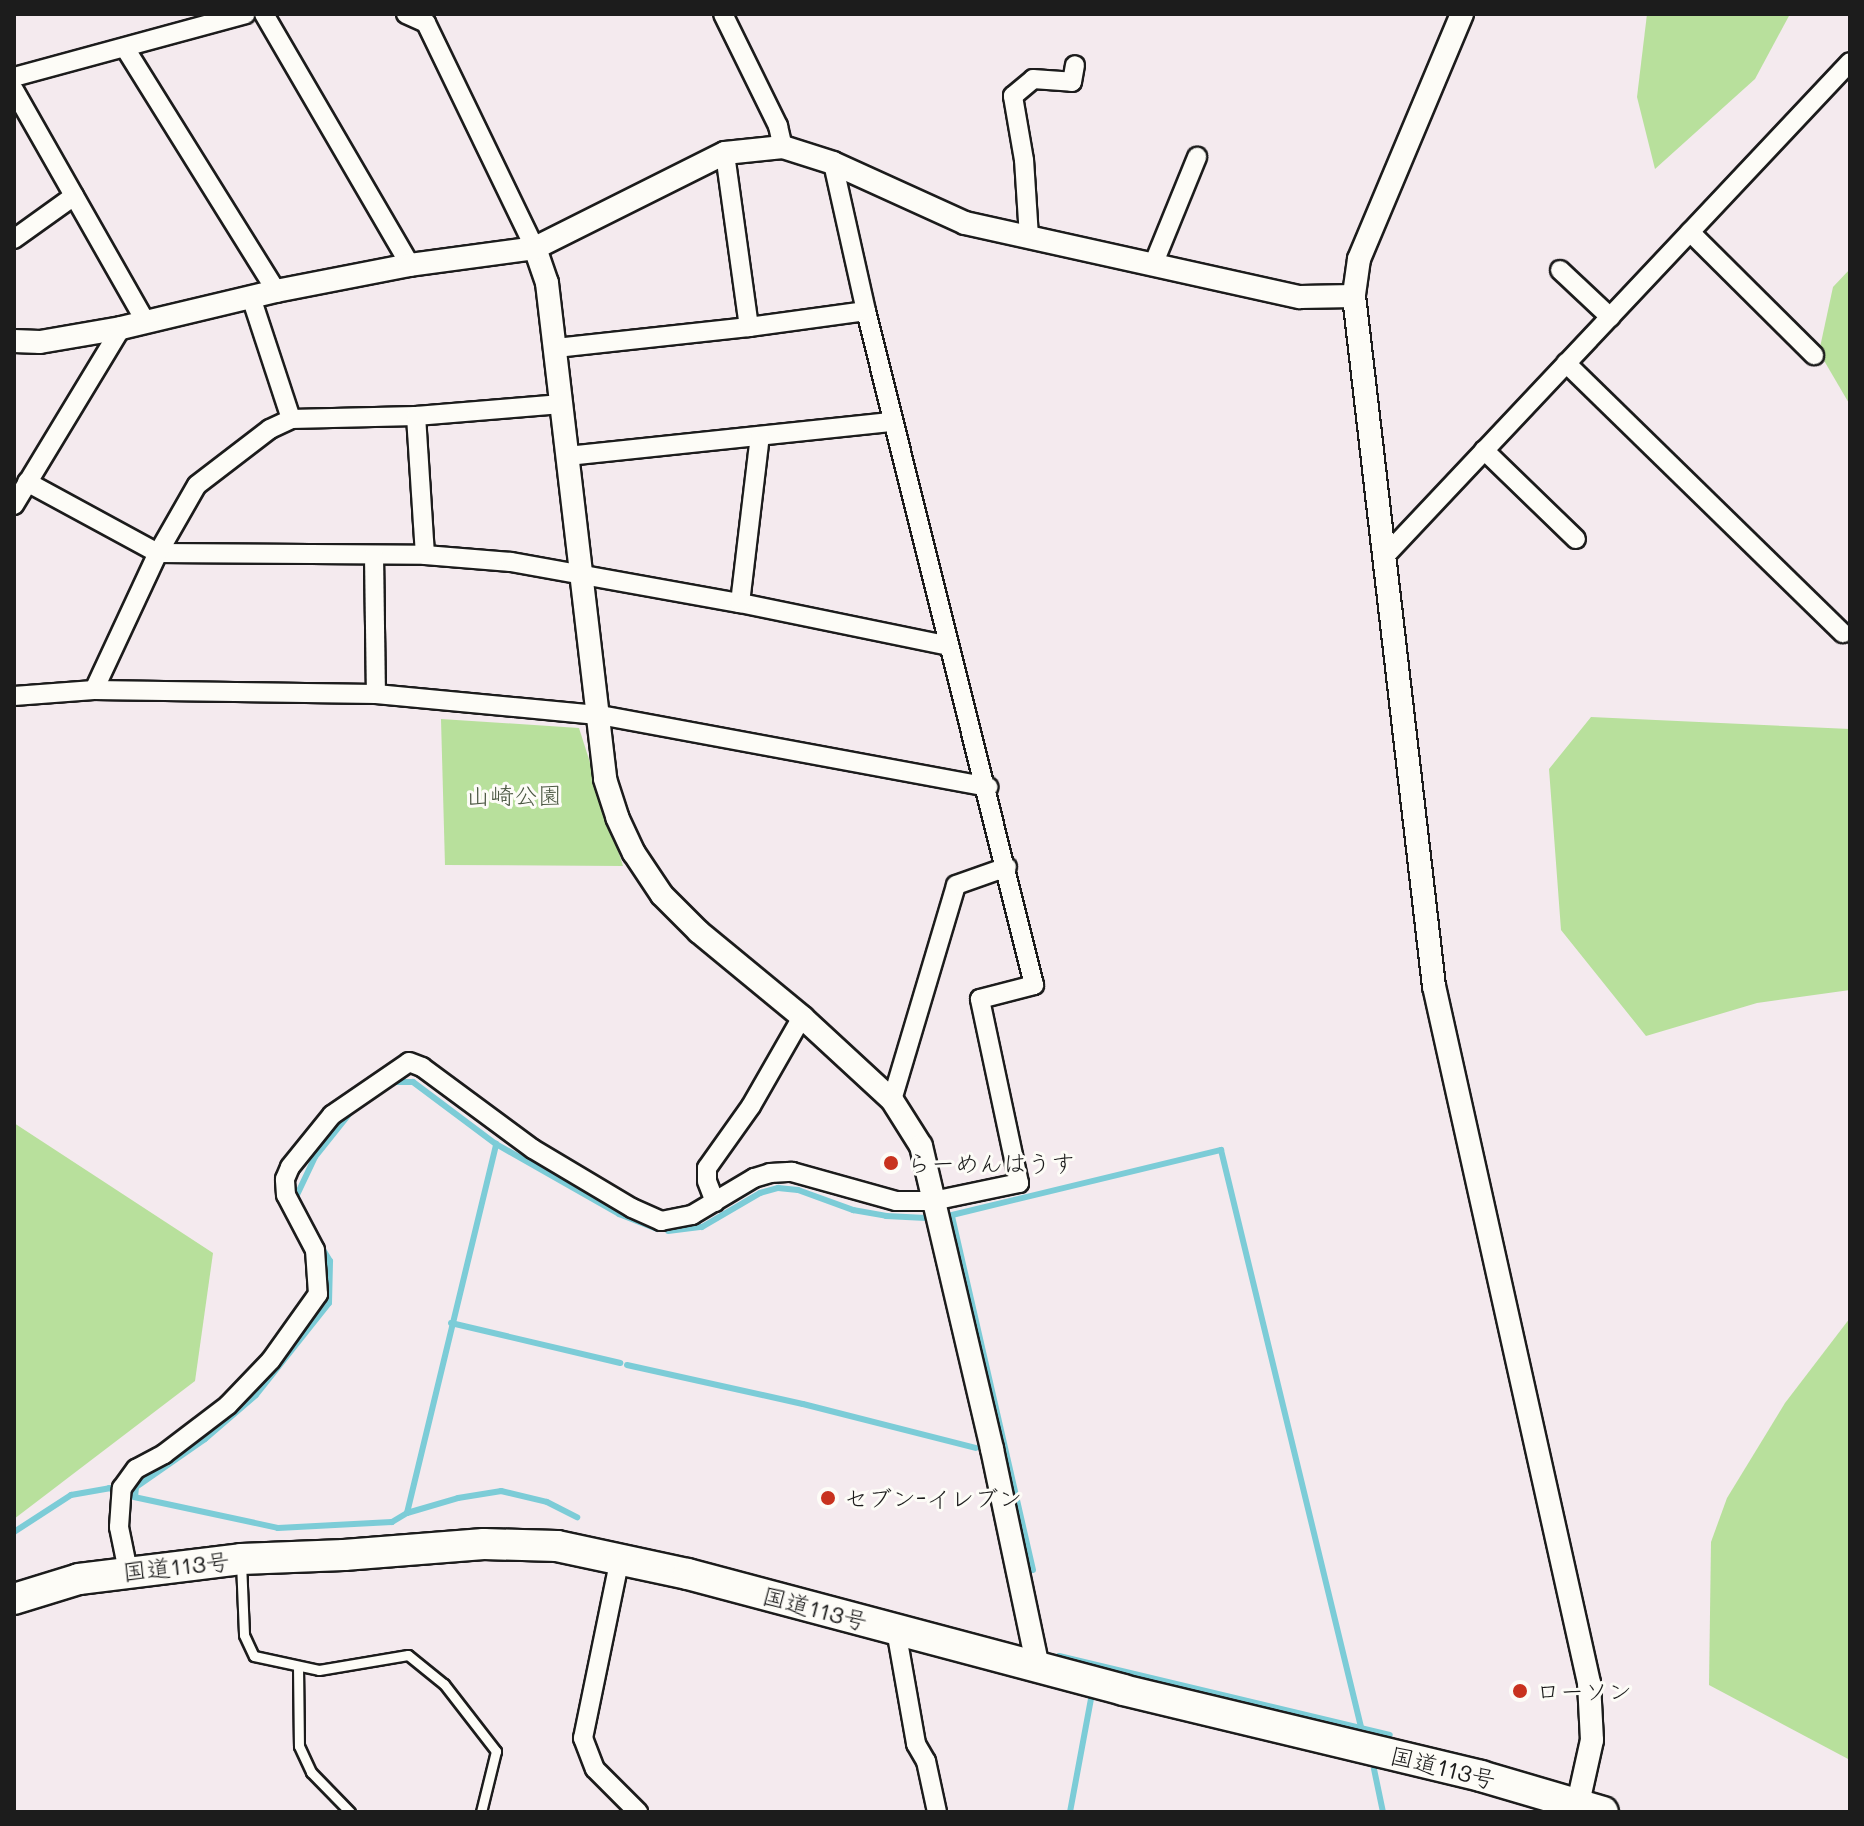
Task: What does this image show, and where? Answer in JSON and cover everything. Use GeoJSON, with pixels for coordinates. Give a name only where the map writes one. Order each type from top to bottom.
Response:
{"type":"FeatureCollection","features":[{"type":"Feature","properties":{"kind":"highway","name":"国道113号"},"geometry":{"type":"LineString","coordinates":[[14,1599],[79,1579],[241,1559],[484,1544],[557,1546],[620,1558],[1584,1809]]}},
{"type":"Feature","properties":{"kind":"street"},"geometry":{"type":"LineString","coordinates":[[14,77],[246,14]]}},
{"type":"Feature","properties":{"kind":"street"},"geometry":{"type":"LineString","coordinates":[[264,14],[410,265]]}},
{"type":"Feature","properties":{"kind":"street"},"geometry":{"type":"LineString","coordinates":[[406,14],[430,19],[535,248],[547,283],[579,572],[600,715],[605,779],[617,817],[641,864],[662,895],[699,932],[802,1017],[892,1100],[921,1146],[992,1449],[1038,1667]]}},
{"type":"Feature","properties":{"kind":"street"},"geometry":{"type":"LineString","coordinates":[[723,14],[778,126],[783,147]]}},
{"type":"Feature","properties":{"kind":"street"},"geometry":{"type":"LineString","coordinates":[[1462,14],[1359,259],[1354,296],[1434,986],[1589,1683],[1592,1740],[1584,1809]]}},
{"type":"Feature","properties":{"kind":"street"},"geometry":{"type":"LineString","coordinates":[[125,48],[276,291]]}},
{"type":"Feature","properties":{"kind":"street"},"geometry":{"type":"LineString","coordinates":[[1385,556],[1850,62]]}},
{"type":"Feature","properties":{"kind":"street"},"geometry":{"type":"LineString","coordinates":[[1029,237],[1024,160],[1013,96],[1033,79],[1072,82],[1075,65]]}},
{"type":"Feature","properties":{"kind":"street"},"geometry":{"type":"LineString","coordinates":[[14,90],[146,322]]}},
{"type":"Feature","properties":{"kind":"street"},"geometry":{"type":"LineString","coordinates":[[14,341],[40,342],[121,328],[276,291],[410,265],[535,248],[725,153],[783,147],[833,163],[965,223],[1300,297],[1354,296]]}},
{"type":"Feature","properties":{"kind":"street"},"geometry":{"type":"LineString","coordinates":[[725,153],[749,327]]}},
{"type":"Feature","properties":{"kind":"street"},"geometry":{"type":"LineString","coordinates":[[1153,265],[1197,157]]}},
{"type":"Feature","properties":{"kind":"street"},"geometry":{"type":"LineString","coordinates":[[128,1571],[119,1527],[122,1488],[136,1469],[164,1454],[228,1405],[271,1360],[318,1294],[315,1250],[286,1195],[285,1179],[290,1167],[332,1115],[409,1062],[422,1067],[533,1149],[632,1208],[661,1221],[692,1215],[754,1178],[792,1172],[896,1201],[933,1201],[1019,1183],[980,999],[1034,985],[988,787],[893,422],[833,163]]}},
{"type":"Feature","properties":{"kind":"street"},"geometry":{"type":"LineString","coordinates":[[14,239],[74,196]]}},
{"type":"Feature","properties":{"kind":"street"},"geometry":{"type":"LineString","coordinates":[[1690,232],[1814,355]]}},
{"type":"Feature","properties":{"kind":"street"},"geometry":{"type":"LineString","coordinates":[[1560,270],[1610,317]]}},
{"type":"Feature","properties":{"kind":"street"},"geometry":{"type":"LineString","coordinates":[[251,297],[291,419]]}},
{"type":"Feature","properties":{"kind":"street"},"geometry":{"type":"LineString","coordinates":[[556,348],[866,311]]}},
{"type":"Feature","properties":{"kind":"street"},"geometry":{"type":"LineString","coordinates":[[14,505],[121,328]]}},
{"type":"Feature","properties":{"kind":"street"},"geometry":{"type":"LineString","coordinates":[[1566,363],[1843,633]]}},
{"type":"Feature","properties":{"kind":"street"},"geometry":{"type":"LineString","coordinates":[[94,690],[158,553],[197,485],[229,464],[270,429],[291,419],[416,416],[562,404]]}},
{"type":"Feature","properties":{"kind":"street"},"geometry":{"type":"LineString","coordinates":[[416,416],[425,555]]}},
{"type":"Feature","properties":{"kind":"street"},"geometry":{"type":"LineString","coordinates":[[567,456],[893,422]]}},
{"type":"Feature","properties":{"kind":"street"},"geometry":{"type":"LineString","coordinates":[[740,603],[760,436]]}},
{"type":"Feature","properties":{"kind":"street"},"geometry":{"type":"LineString","coordinates":[[1484,450],[1576,539]]}},
{"type":"Feature","properties":{"kind":"street"},"geometry":{"type":"LineString","coordinates":[[27,482],[158,553],[425,555],[579,572],[949,646]]}},
{"type":"Feature","properties":{"kind":"street"},"geometry":{"type":"LineString","coordinates":[[374,555],[376,694]]}},
{"type":"Feature","properties":{"kind":"street"},"geometry":{"type":"LineString","coordinates":[[14,696],[94,690],[376,694],[600,715],[988,787]]}},
{"type":"Feature","properties":{"kind":"street"},"geometry":{"type":"LineString","coordinates":[[892,1100],[956,885],[1007,867]]}},
{"type":"Feature","properties":{"kind":"street"},"geometry":{"type":"LineString","coordinates":[[715,1202],[707,1181],[707,1168],[751,1106],[802,1017]]}},
{"type":"Feature","properties":{"kind":"street"},"geometry":{"type":"LineString","coordinates":[[620,1558],[583,1738],[595,1769],[638,1812]]}},
{"type":"Feature","properties":{"kind":"street"},"geometry":{"type":"LineString","coordinates":[[896,1630],[916,1744],[926,1761],[937,1812]]}},
{"type":"Feature","properties":{"kind":"lane"},"geometry":{"type":"LineString","coordinates":[[241,1559],[244,1635],[254,1656],[298,1666],[331,1669],[408,1655],[444,1684],[496,1751],[481,1812]]}},
{"type":"Feature","properties":{"kind":"lane"},"geometry":{"type":"LineString","coordinates":[[298,1666],[299,1746],[311,1772],[350,1812]]}},
{"type":"Feature","properties":{"kind":"green space"},"geometry":{"type":"Polygon","coordinates":[[[1647,14],[1790,14],[1755,79],[1655,169],[1637,97],[1647,14]]]}},
{"type":"Feature","properties":{"kind":"green space"},"geometry":{"type":"Polygon","coordinates":[[[1850,269],[1850,405],[1819,352],[1833,287],[1850,269]]]}},
{"type":"Feature","properties":{"kind":"green space"},"geometry":{"type":"Polygon","coordinates":[[[1591,717],[1850,729],[1850,990],[1757,1003],[1646,1036],[1561,930],[1549,769],[1591,717]]]}},
{"type":"Feature","properties":{"kind":"green space","name":"山崎公園"},"geometry":{"type":"Polygon","coordinates":[[[441,719],[579,728],[623,866],[445,865],[441,719]]]}},
{"type":"Feature","properties":{"kind":"green space"},"geometry":{"type":"Polygon","coordinates":[[[14,1123],[213,1253],[195,1381],[14,1519],[14,1123]]]}},
{"type":"Feature","properties":{"kind":"green space"},"geometry":{"type":"Polygon","coordinates":[[[1850,1318],[1850,1760],[1709,1685],[1711,1542],[1727,1498],[1785,1403],[1850,1318]]]}},
{"type":"Feature","properties":{"kind":"waterway"},"geometry":{"type":"LineString","coordinates":[[395,1082],[413,1082],[496,1144],[619,1214],[657,1229]]}},
{"type":"Feature","properties":{"kind":"waterway"},"geometry":{"type":"LineString","coordinates":[[298,1201],[296,1197],[315,1157],[350,1113]]}},
{"type":"Feature","properties":{"kind":"waterway"},"geometry":{"type":"LineString","coordinates":[[407,1513],[496,1144]]}},
{"type":"Feature","properties":{"kind":"waterway"},"geometry":{"type":"LineString","coordinates":[[1033,1570],[952,1215],[1221,1150],[1361,1727]]}},
{"type":"Feature","properties":{"kind":"waterway"},"geometry":{"type":"LineString","coordinates":[[668,1231],[702,1227],[760,1193],[778,1188],[798,1190],[853,1210],[926,1218]]}},
{"type":"Feature","properties":{"kind":"waterway"},"geometry":{"type":"LineString","coordinates":[[135,1497],[136,1487],[205,1439],[256,1395],[329,1303],[330,1261],[321,1246]]}},
{"type":"Feature","properties":{"kind":"waterway"},"geometry":{"type":"LineString","coordinates":[[451,1323],[620,1363]]}},
{"type":"Feature","properties":{"kind":"waterway"},"geometry":{"type":"LineString","coordinates":[[627,1365],[803,1404],[975,1448]]}},
{"type":"Feature","properties":{"kind":"waterway"},"geometry":{"type":"LineString","coordinates":[[14,1532],[71,1495],[109,1488],[120,1492]]}},
{"type":"Feature","properties":{"kind":"waterway"},"geometry":{"type":"LineString","coordinates":[[134,1497],[278,1528],[392,1522],[407,1513],[458,1498],[501,1491],[547,1502],[577,1517]]}},
{"type":"Feature","properties":{"kind":"waterway"},"geometry":{"type":"LineString","coordinates":[[1059,1656],[1390,1735]]}},
{"type":"Feature","properties":{"kind":"waterway"},"geometry":{"type":"LineString","coordinates":[[1070,1812],[1091,1699]]}},
{"type":"Feature","properties":{"kind":"waterway"},"geometry":{"type":"LineString","coordinates":[[1374,1769],[1383,1812]]}},
{"type":"Feature","properties":{"kind":"place","name":"らーめんはうす"},"geometry":{"type":"Point","coordinates":[891,1163]}},
{"type":"Feature","properties":{"kind":"place","name":"セブン-イレブン"},"geometry":{"type":"Point","coordinates":[828,1498]}},
{"type":"Feature","properties":{"kind":"place","name":"ローソン"},"geometry":{"type":"Point","coordinates":[1520,1691]}}]}
